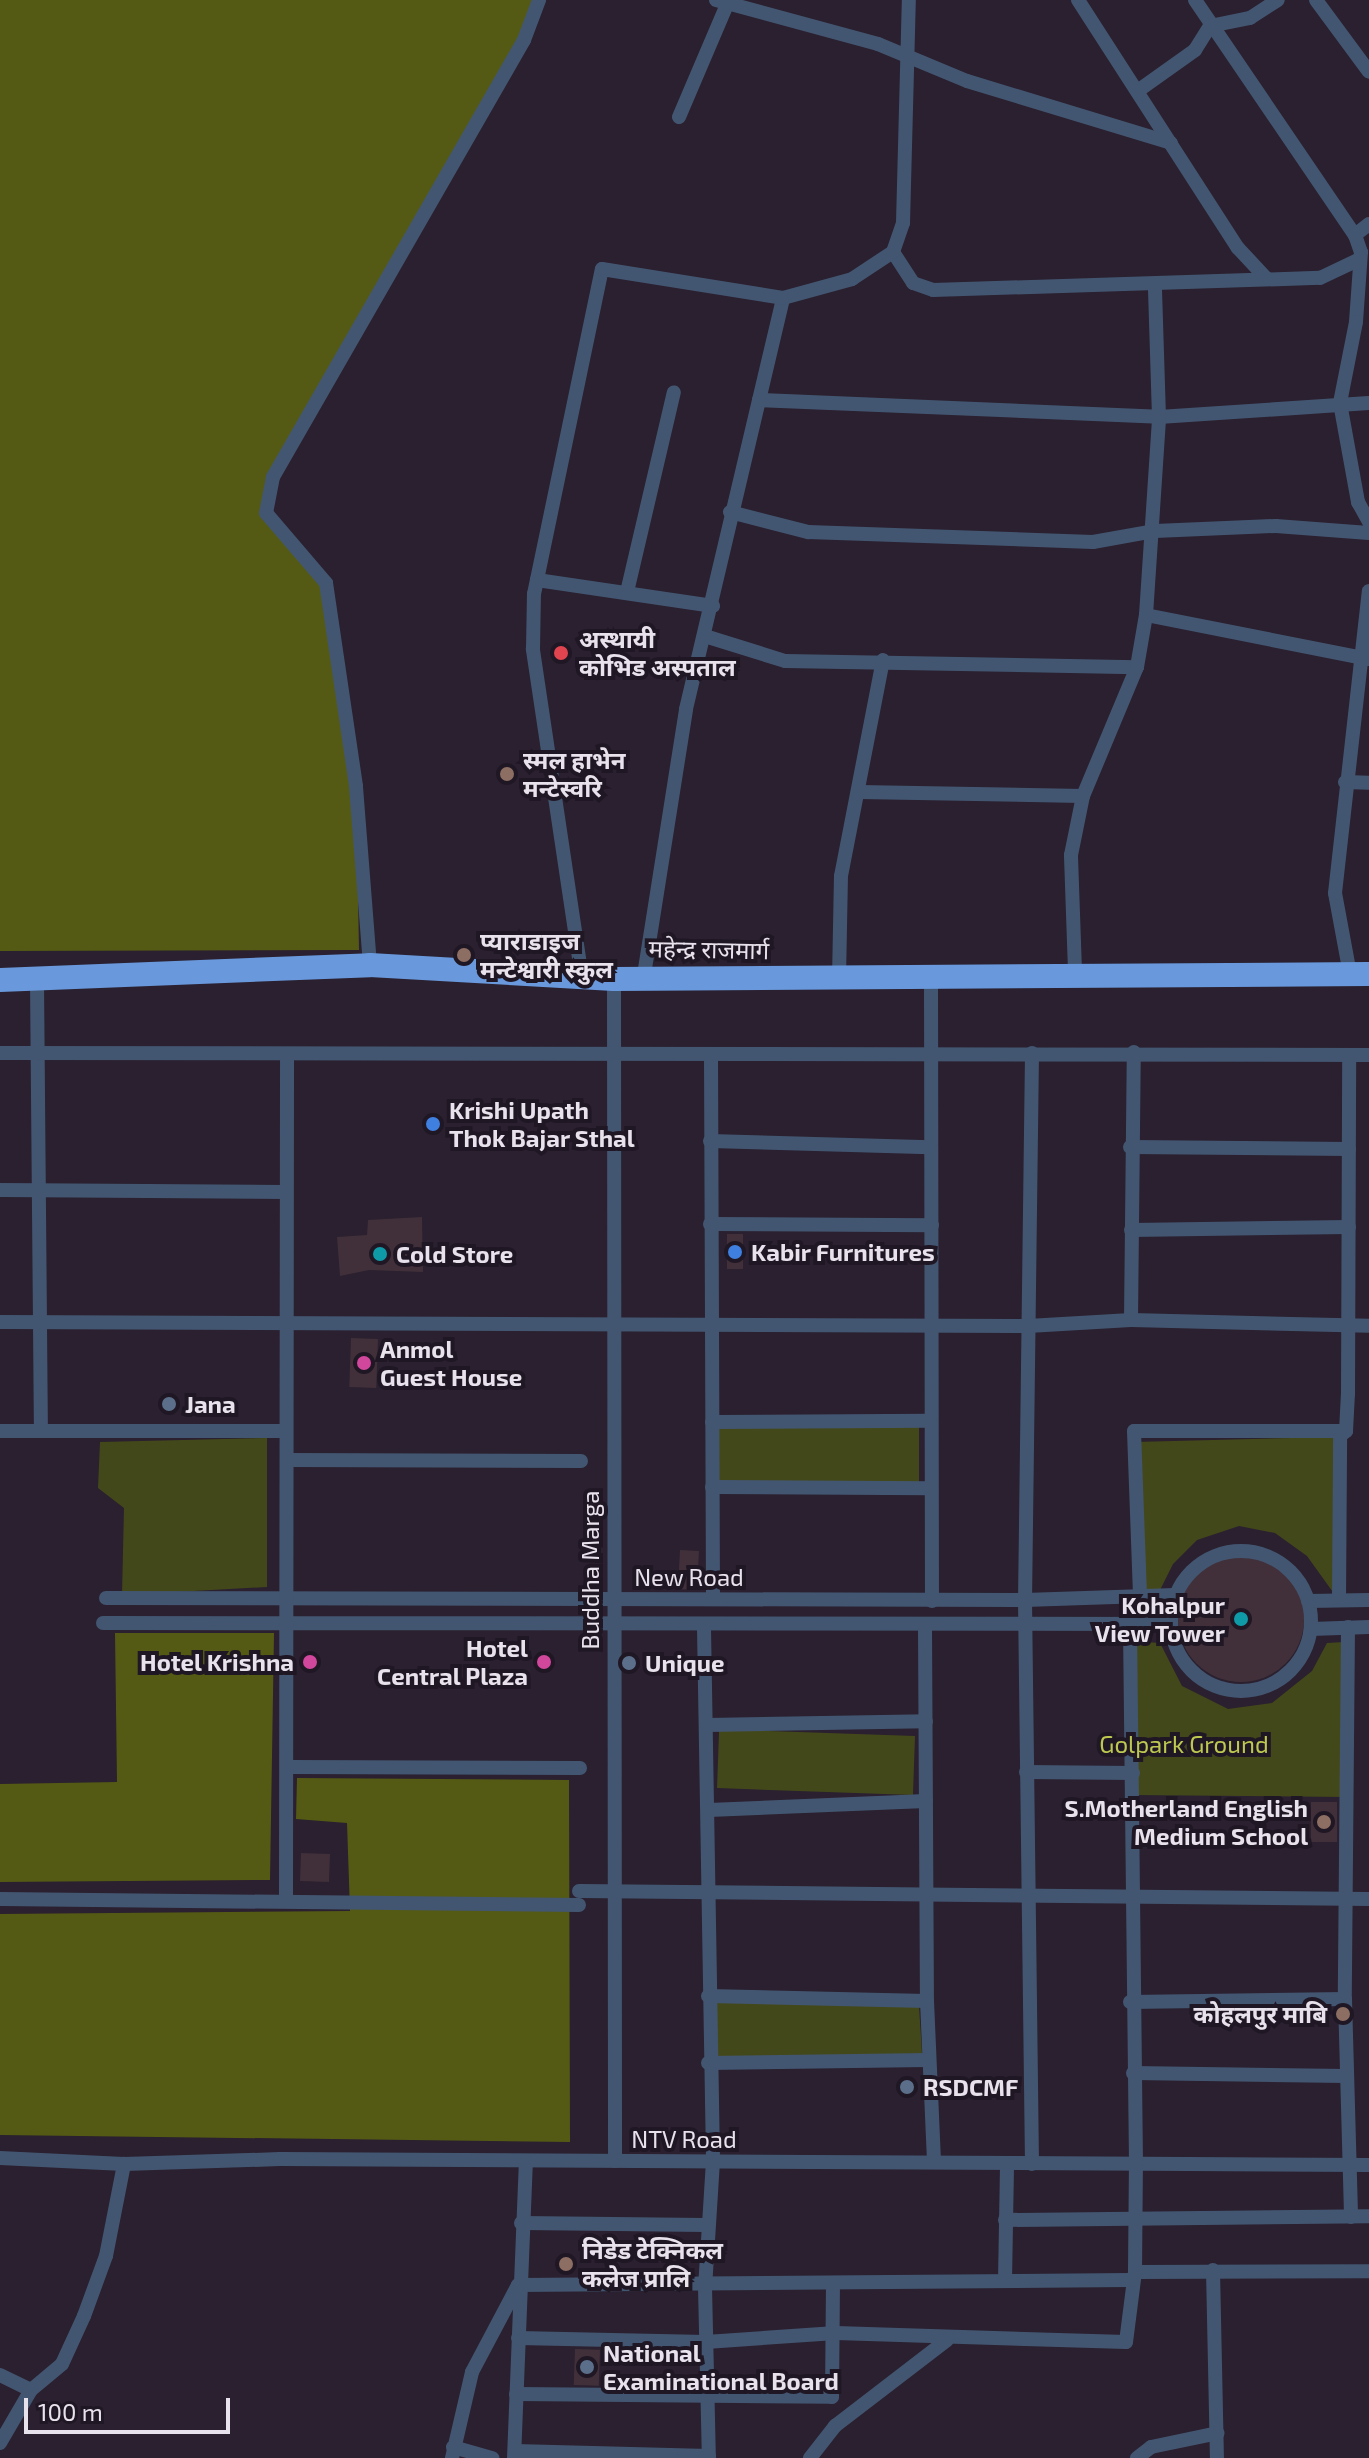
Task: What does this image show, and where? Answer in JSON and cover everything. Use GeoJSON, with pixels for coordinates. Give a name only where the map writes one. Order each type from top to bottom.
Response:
{"type":"FeatureCollection","features":[{"type":"Feature","properties":{"kind":"highway","name":"महेन्द्र राजमार्ग"},"geometry":{"type":"LineString","coordinates":[[0,980],[37,981],[370,965],[614,979],[644,975],[839,979],[931,973],[1075,971],[1360,974]]}},
{"type":"Feature","properties":{"kind":"street"},"geometry":{"type":"LineString","coordinates":[[370,965],[356,786],[326,583],[266,513],[271,489],[359,322],[524,40],[539,0]]}},
{"type":"Feature","properties":{"kind":"street"},"geometry":{"type":"LineString","coordinates":[[582,978],[533,649],[537,580],[602,269],[783,298],[852,279],[893,252],[903,223],[903,57],[909,0]]}},
{"type":"Feature","properties":{"kind":"street"},"geometry":{"type":"LineString","coordinates":[[1078,0],[1139,90],[1238,248],[1266,278]]}},
{"type":"Feature","properties":{"kind":"street"},"geometry":{"type":"LineString","coordinates":[[1195,0],[1355,235],[1360,259],[1356,322],[1340,403],[1358,502],[1369,522]]}},
{"type":"Feature","properties":{"kind":"street"},"geometry":{"type":"LineString","coordinates":[[1139,90],[1195,50],[1210,26],[1250,18],[1278,0]]}},
{"type":"Feature","properties":{"kind":"street"},"geometry":{"type":"LineString","coordinates":[[1316,0],[1369,72]]}},
{"type":"Feature","properties":{"kind":"street"},"geometry":{"type":"LineString","coordinates":[[679,117],[725,1],[1171,143]]}},
{"type":"Feature","properties":{"kind":"street"},"geometry":{"type":"LineString","coordinates":[[1355,235],[1369,224]]}},
{"type":"Feature","properties":{"kind":"street"},"geometry":{"type":"LineString","coordinates":[[893,252],[913,283],[933,290],[1155,287],[1266,278],[1320,278],[1360,259]]}},
{"type":"Feature","properties":{"kind":"street"},"geometry":{"type":"LineString","coordinates":[[1075,971],[1071,855],[1083,796],[1137,667],[1146,615],[1155,531],[1159,417],[1155,287]]}},
{"type":"Feature","properties":{"kind":"street"},"geometry":{"type":"LineString","coordinates":[[644,975],[686,709],[708,637],[730,512],[783,298]]}},
{"type":"Feature","properties":{"kind":"street"},"geometry":{"type":"LineString","coordinates":[[627,592],[674,392]]}},
{"type":"Feature","properties":{"kind":"street"},"geometry":{"type":"LineString","coordinates":[[759,400],[1159,417],[1369,403]]}},
{"type":"Feature","properties":{"kind":"street"},"geometry":{"type":"LineString","coordinates":[[730,512],[808,532],[1093,542],[1155,531],[1276,526],[1369,533]]}},
{"type":"Feature","properties":{"kind":"street"},"geometry":{"type":"LineString","coordinates":[[537,580],[713,606]]}},
{"type":"Feature","properties":{"kind":"street"},"geometry":{"type":"LineString","coordinates":[[1360,974],[1335,893],[1345,782],[1365,659],[1369,591]]}},
{"type":"Feature","properties":{"kind":"street"},"geometry":{"type":"LineString","coordinates":[[1146,615],[1365,659]]}},
{"type":"Feature","properties":{"kind":"street"},"geometry":{"type":"LineString","coordinates":[[708,637],[785,661],[883,660],[1137,667]]}},
{"type":"Feature","properties":{"kind":"street"},"geometry":{"type":"LineString","coordinates":[[839,979],[841,876],[883,660]]}},
{"type":"Feature","properties":{"kind":"street"},"geometry":{"type":"LineString","coordinates":[[1345,782],[1369,783]]}},
{"type":"Feature","properties":{"kind":"street"},"geometry":{"type":"LineString","coordinates":[[859,792],[1083,796]]}},
{"type":"Feature","properties":{"kind":"street"},"geometry":{"type":"LineString","coordinates":[[931,973],[930,1147],[934,1323],[929,1488],[932,1601]]}},
{"type":"Feature","properties":{"kind":"street","name":"Buddha Marga"},"geometry":{"type":"LineString","coordinates":[[614,979],[612,1890],[615,2161]]}},
{"type":"Feature","properties":{"kind":"street"},"geometry":{"type":"LineString","coordinates":[[37,981],[36,1190],[41,1430]]}},
{"type":"Feature","properties":{"kind":"street"},"geometry":{"type":"LineString","coordinates":[[0,1053],[287,1058],[1134,1052],[1369,1055]]}},
{"type":"Feature","properties":{"kind":"street"},"geometry":{"type":"LineString","coordinates":[[1131,1320],[1130,1147],[1134,1052]]}},
{"type":"Feature","properties":{"kind":"street"},"geometry":{"type":"LineString","coordinates":[[1032,1053],[1025,1600],[1032,2164]]}},
{"type":"Feature","properties":{"kind":"street"},"geometry":{"type":"LineString","coordinates":[[711,1054],[713,1598]]}},
{"type":"Feature","properties":{"kind":"street"},"geometry":{"type":"LineString","coordinates":[[1339,1599],[1340,1436],[1346,1431],[1349,1324],[1349,1056]]}},
{"type":"Feature","properties":{"kind":"street"},"geometry":{"type":"LineString","coordinates":[[286,1899],[287,1058]]}},
{"type":"Feature","properties":{"kind":"street"},"geometry":{"type":"LineString","coordinates":[[710,1141],[930,1147]]}},
{"type":"Feature","properties":{"kind":"street"},"geometry":{"type":"LineString","coordinates":[[1130,1147],[1349,1149]]}},
{"type":"Feature","properties":{"kind":"street"},"geometry":{"type":"LineString","coordinates":[[0,1190],[285,1192]]}},
{"type":"Feature","properties":{"kind":"street"},"geometry":{"type":"LineString","coordinates":[[710,1224],[932,1225]]}},
{"type":"Feature","properties":{"kind":"street"},"geometry":{"type":"LineString","coordinates":[[1131,1230],[1349,1227]]}},
{"type":"Feature","properties":{"kind":"street"},"geometry":{"type":"LineString","coordinates":[[0,1322],[934,1323],[1028,1326],[1131,1320],[1369,1326]]}},
{"type":"Feature","properties":{"kind":"street"},"geometry":{"type":"LineString","coordinates":[[712,1422],[930,1421]]}},
{"type":"Feature","properties":{"kind":"street"},"geometry":{"type":"LineString","coordinates":[[0,1431],[286,1431]]}},
{"type":"Feature","properties":{"kind":"street"},"geometry":{"type":"LineString","coordinates":[[1140,1595],[1134,1431],[1346,1431]]}},
{"type":"Feature","properties":{"kind":"street"},"geometry":{"type":"LineString","coordinates":[[287,1460],[581,1461]]}},
{"type":"Feature","properties":{"kind":"street"},"geometry":{"type":"LineString","coordinates":[[712,1487],[929,1488]]}},
{"type":"Feature","properties":{"kind":"street"},"geometry":{"type":"LineString","coordinates":[[1253,1552],[1288,1569],[1308,1601],[1311,1629],[1302,1655],[1284,1677],[1245,1691],[1217,1687],[1193,1673],[1177,1651],[1170,1624],[1175,1595],[1192,1572],[1215,1556],[1253,1552]]}},
{"type":"Feature","properties":{"kind":"street","name":"New Road"},"geometry":{"type":"LineString","coordinates":[[106,1598],[932,1601],[1175,1595]]}},
{"type":"Feature","properties":{"kind":"street"},"geometry":{"type":"LineString","coordinates":[[1308,1601],[1369,1600]]}},
{"type":"Feature","properties":{"kind":"street","name":"New Road"},"geometry":{"type":"LineString","coordinates":[[103,1623],[287,1622],[704,1628],[1170,1624]]}},
{"type":"Feature","properties":{"kind":"street"},"geometry":{"type":"LineString","coordinates":[[518,2338],[706,2342],[836,2333],[947,2340],[1126,2342],[1133,2276],[1136,2164],[1130,2002],[1133,1773],[1130,1626]]}},
{"type":"Feature","properties":{"kind":"street"},"geometry":{"type":"LineString","coordinates":[[925,1627],[929,1898],[927,2001],[934,2160]]}},
{"type":"Feature","properties":{"kind":"street"},"geometry":{"type":"LineString","coordinates":[[1348,1627],[1345,1999],[1351,2217]]}},
{"type":"Feature","properties":{"kind":"street"},"geometry":{"type":"LineString","coordinates":[[1311,1629],[1369,1627]]}},
{"type":"Feature","properties":{"kind":"street"},"geometry":{"type":"LineString","coordinates":[[526,2163],[518,2285],[514,2454],[709,2457],[705,2287],[706,2225],[713,2161],[704,1891],[709,1810],[704,1628]]}},
{"type":"Feature","properties":{"kind":"street"},"geometry":{"type":"LineString","coordinates":[[707,1725],[926,1721]]}},
{"type":"Feature","properties":{"kind":"street"},"geometry":{"type":"LineString","coordinates":[[288,1767],[580,1768]]}},
{"type":"Feature","properties":{"kind":"street"},"geometry":{"type":"LineString","coordinates":[[1026,1772],[1133,1773]]}},
{"type":"Feature","properties":{"kind":"street"},"geometry":{"type":"LineString","coordinates":[[709,1810],[926,1801]]}},
{"type":"Feature","properties":{"kind":"street"},"geometry":{"type":"LineString","coordinates":[[0,1899],[579,1898],[612,1890],[929,1898],[1131,1896],[1369,1899]]}},
{"type":"Feature","properties":{"kind":"street"},"geometry":{"type":"LineString","coordinates":[[708,1996],[927,2001]]}},
{"type":"Feature","properties":{"kind":"street"},"geometry":{"type":"LineString","coordinates":[[1130,2002],[1345,1999]]}},
{"type":"Feature","properties":{"kind":"street"},"geometry":{"type":"LineString","coordinates":[[708,2063],[928,2060]]}},
{"type":"Feature","properties":{"kind":"street"},"geometry":{"type":"LineString","coordinates":[[1133,2073],[1346,2076]]}},
{"type":"Feature","properties":{"kind":"street","name":"NTV Road"},"geometry":{"type":"LineString","coordinates":[[0,2158],[124,2164],[934,2160],[1007,2164],[1369,2165]]}},
{"type":"Feature","properties":{"kind":"street"},"geometry":{"type":"LineString","coordinates":[[0,2443],[31,2390],[62,2364],[84,2316],[106,2256],[124,2164]]}},
{"type":"Feature","properties":{"kind":"street"},"geometry":{"type":"LineString","coordinates":[[1005,2281],[1007,2164]]}},
{"type":"Feature","properties":{"kind":"street"},"geometry":{"type":"LineString","coordinates":[[1005,2220],[1135,2223],[1291,2213],[1369,2216]]}},
{"type":"Feature","properties":{"kind":"street"},"geometry":{"type":"LineString","coordinates":[[521,2223],[706,2225]]}},
{"type":"Feature","properties":{"kind":"street"},"geometry":{"type":"LineString","coordinates":[[518,2285],[705,2287],[1005,2281],[1213,2270],[1369,2271]]}},
{"type":"Feature","properties":{"kind":"street"},"geometry":{"type":"LineString","coordinates":[[1213,2270],[1217,2458]]}},
{"type":"Feature","properties":{"kind":"street"},"geometry":{"type":"LineString","coordinates":[[833,2284],[836,2333],[832,2397],[835,2426]]}},
{"type":"Feature","properties":{"kind":"street"},"geometry":{"type":"LineString","coordinates":[[492,2458],[453,2453],[472,2372],[518,2285]]}},
{"type":"Feature","properties":{"kind":"street"},"geometry":{"type":"LineString","coordinates":[[810,2458],[835,2426],[947,2340]]}},
{"type":"Feature","properties":{"kind":"street"},"geometry":{"type":"LineString","coordinates":[[0,2375],[31,2390]]}},
{"type":"Feature","properties":{"kind":"street"},"geometry":{"type":"LineString","coordinates":[[516,2394],[832,2397]]}},
{"type":"Feature","properties":{"kind":"street"},"geometry":{"type":"LineString","coordinates":[[1137,2458],[1151,2447],[1218,2433]]}},
{"type":"Feature","properties":{"kind":"green space"},"geometry":{"type":"Polygon","coordinates":[[[0,0],[539,0],[273,477],[267,513],[326,583],[356,786],[359,950],[0,951],[0,0]]]}},
{"type":"Feature","properties":{"kind":"green space"},"geometry":{"type":"Polygon","coordinates":[[[715,1425],[919,1425],[919,1482],[715,1482],[715,1425]]]}},
{"type":"Feature","properties":{"kind":"green space"},"geometry":{"type":"Polygon","coordinates":[[[1335,1437],[1335,1595],[1307,1556],[1275,1533],[1239,1526],[1197,1540],[1173,1564],[1160,1590],[1140,1590],[1134,1442],[1335,1437]]]}},
{"type":"Feature","properties":{"kind":"green space"},"geometry":{"type":"Polygon","coordinates":[[[267,1438],[267,1587],[122,1595],[124,1508],[98,1488],[100,1442],[267,1438]]]}},
{"type":"Feature","properties":{"kind":"green space"},"geometry":{"type":"Polygon","coordinates":[[[115,1633],[274,1633],[270,1880],[0,1882],[0,1784],[117,1782],[115,1633]]]}},
{"type":"Feature","properties":{"kind":"green space","name":"Golpark Ground"},"geometry":{"type":"Polygon","coordinates":[[[1133,1641],[1160,1643],[1182,1686],[1228,1709],[1272,1703],[1312,1671],[1327,1643],[1344,1642],[1347,1797],[1132,1795],[1133,1641]]]}},
{"type":"Feature","properties":{"kind":"green space"},"geometry":{"type":"Polygon","coordinates":[[[719,1729],[915,1736],[913,1795],[717,1788],[719,1729]]]}},
{"type":"Feature","properties":{"kind":"green space"},"geometry":{"type":"Polygon","coordinates":[[[297,1778],[569,1780],[570,2142],[0,2135],[0,1914],[350,1911],[347,1823],[296,1819],[297,1778]]]}},
{"type":"Feature","properties":{"kind":"green space"},"geometry":{"type":"Polygon","coordinates":[[[714,2002],[919,2006],[922,2054],[712,2057],[714,2002]]]}},
{"type":"Feature","properties":{"kind":"building","name":"Cold Store"},"geometry":{"type":"Polygon","coordinates":[[[422,1217],[423,1272],[369,1270],[340,1276],[337,1237],[367,1235],[368,1220],[422,1217]]]}},
{"type":"Feature","properties":{"kind":"building","name":"Kabir Furnitures"},"geometry":{"type":"Polygon","coordinates":[[[727,1234],[743,1234],[743,1269],[727,1269],[727,1234]]]}},
{"type":"Feature","properties":{"kind":"building","name":"Anmol Guest House"},"geometry":{"type":"Polygon","coordinates":[[[351,1338],[378,1339],[376,1388],[349,1387],[351,1338]]]}},
{"type":"Feature","properties":{"kind":"building"},"geometry":{"type":"Polygon","coordinates":[[[680,1550],[699,1551],[697,1590],[678,1589],[680,1550]]]}},
{"type":"Feature","properties":{"kind":"building","name":"Kohalpur View Tower"},"geometry":{"type":"Polygon","coordinates":[[[1241,1556],[1265,1561],[1285,1575],[1299,1595],[1304,1619],[1299,1643],[1285,1663],[1265,1677],[1241,1682],[1217,1677],[1197,1663],[1183,1643],[1178,1619],[1183,1595],[1197,1575],[1217,1561],[1241,1556]]]}},
{"type":"Feature","properties":{"kind":"building","name":"S.Motherland English Medium School"},"geometry":{"type":"Polygon","coordinates":[[[1311,1802],[1337,1802],[1337,1842],[1311,1842],[1311,1802]]]}},
{"type":"Feature","properties":{"kind":"building"},"geometry":{"type":"Polygon","coordinates":[[[301,1853],[330,1854],[329,1882],[300,1881],[301,1853]]]}},
{"type":"Feature","properties":{"kind":"building","name":"National Examinational Board"},"geometry":{"type":"Polygon","coordinates":[[[575,2349],[600,2350],[599,2386],[574,2385],[575,2349]]]}},
{"type":"Feature","properties":{"kind":"place","name":"अस्थायी कोभिड अस्पताल"},"geometry":{"type":"Point","coordinates":[561,653]}},
{"type":"Feature","properties":{"kind":"place","name":"स्मल हाभेन मन्टेस्वरि"},"geometry":{"type":"Point","coordinates":[507,774]}},
{"type":"Feature","properties":{"kind":"place","name":"प्याराडाइज मन्टेश्वारी स्कुल"},"geometry":{"type":"Point","coordinates":[464,955]}},
{"type":"Feature","properties":{"kind":"place","name":"Krishi Upath Thok Bajar Sthal"},"geometry":{"type":"Point","coordinates":[433,1124]}},
{"type":"Feature","properties":{"kind":"place","name":"Kabir Furnitures"},"geometry":{"type":"Point","coordinates":[735,1252]}},
{"type":"Feature","properties":{"kind":"place","name":"Cold Store"},"geometry":{"type":"Point","coordinates":[380,1254]}},
{"type":"Feature","properties":{"kind":"place","name":"Anmol Guest House"},"geometry":{"type":"Point","coordinates":[364,1363]}},
{"type":"Feature","properties":{"kind":"place","name":"Jana"},"geometry":{"type":"Point","coordinates":[169,1404]}},
{"type":"Feature","properties":{"kind":"place","name":"Kohalpur View Tower"},"geometry":{"type":"Point","coordinates":[1241,1619]}},
{"type":"Feature","properties":{"kind":"place","name":"Hotel Krishna"},"geometry":{"type":"Point","coordinates":[310,1662]}},
{"type":"Feature","properties":{"kind":"place","name":"Hotel Central Plaza"},"geometry":{"type":"Point","coordinates":[544,1662]}},
{"type":"Feature","properties":{"kind":"place","name":"Unique"},"geometry":{"type":"Point","coordinates":[629,1663]}},
{"type":"Feature","properties":{"kind":"place","name":"S.Motherland English Medium School"},"geometry":{"type":"Point","coordinates":[1324,1822]}},
{"type":"Feature","properties":{"kind":"place","name":"कोहलपुर माबि"},"geometry":{"type":"Point","coordinates":[1343,2014]}},
{"type":"Feature","properties":{"kind":"place","name":"RSDCMF"},"geometry":{"type":"Point","coordinates":[907,2087]}},
{"type":"Feature","properties":{"kind":"place","name":"निडेड टेक्निकल कलेज प्रालि"},"geometry":{"type":"Point","coordinates":[566,2264]}},
{"type":"Feature","properties":{"kind":"place","name":"National Examinational Board"},"geometry":{"type":"Point","coordinates":[587,2367]}}]}
